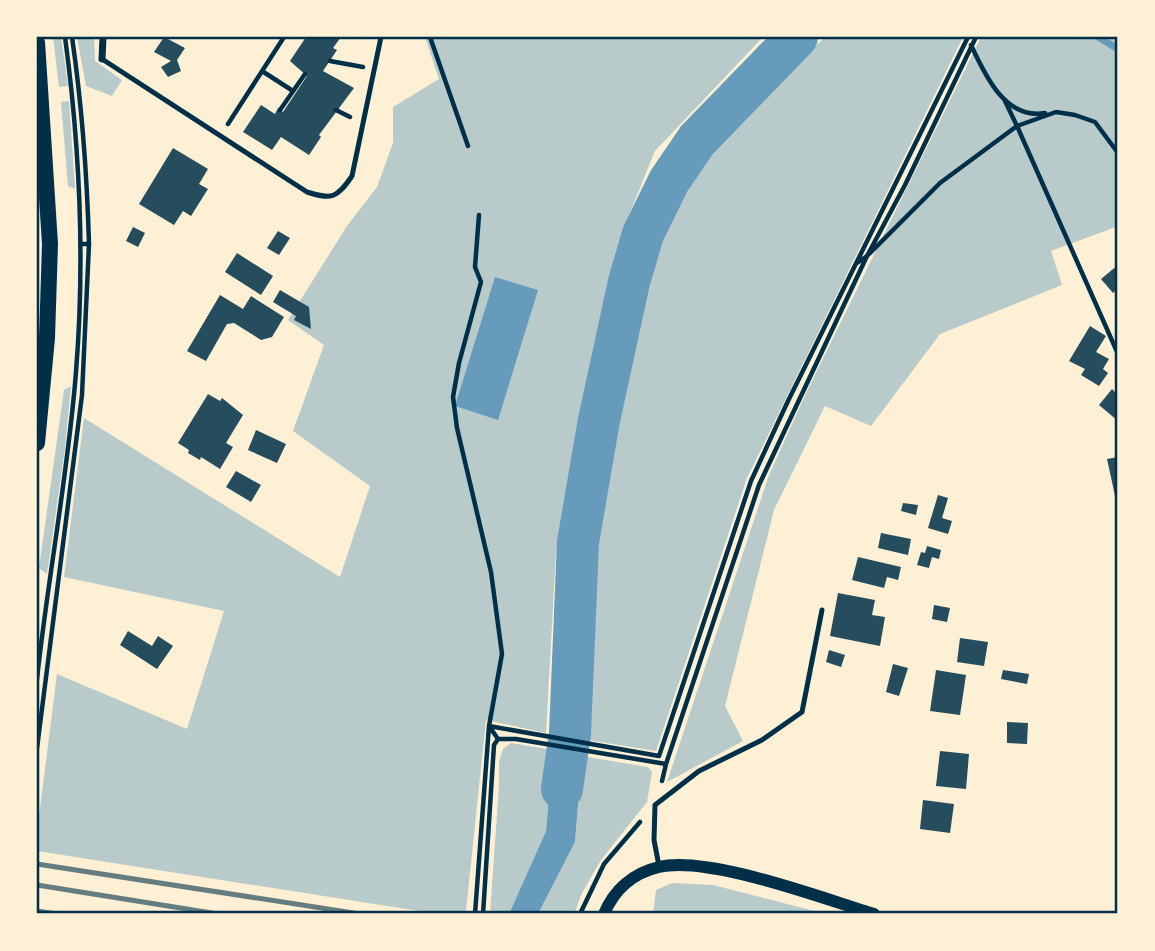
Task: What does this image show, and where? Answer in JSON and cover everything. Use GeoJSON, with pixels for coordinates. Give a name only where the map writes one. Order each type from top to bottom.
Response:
{"type":"FeatureCollection","features":[{"type":"Feature","properties":{"kind":"main road"},"geometry":{"type":"LineString","coordinates":[[37,43],[50,244],[47,338],[37,443]]}},
{"type":"Feature","properties":{"kind":"street"},"geometry":{"type":"LineString","coordinates":[[102,59],[103,37]]}},
{"type":"Feature","properties":{"kind":"street"},"geometry":{"type":"LineString","coordinates":[[604,914],[615,894],[623,886],[641,874],[659,867],[676,865],[711,869],[779,885],[874,914]]}},
{"type":"Feature","properties":{"kind":"lane"},"geometry":{"type":"LineString","coordinates":[[102,59],[307,192],[326,198],[341,192],[352,176],[381,37]]}},
{"type":"Feature","properties":{"kind":"lane"},"geometry":{"type":"LineString","coordinates":[[659,867],[654,840],[655,805],[699,771],[762,740],[802,712],[822,610]]}},
{"type":"Feature","properties":{"kind":"path"},"geometry":{"type":"LineString","coordinates":[[37,679],[71,422],[80,308],[81,244],[73,93],[65,37]]}},
{"type":"Feature","properties":{"kind":"path"},"geometry":{"type":"LineString","coordinates":[[37,748],[82,395],[89,244],[87,171],[72,37]]}},
{"type":"Feature","properties":{"kind":"path"},"geometry":{"type":"LineString","coordinates":[[220,135],[284,37]]}},
{"type":"Feature","properties":{"kind":"path"},"geometry":{"type":"LineString","coordinates":[[430,37],[468,146]]}},
{"type":"Feature","properties":{"kind":"path"},"geometry":{"type":"LineString","coordinates":[[968,37],[983,70],[1005,102],[1017,126],[1118,354]]}},
{"type":"Feature","properties":{"kind":"path"},"geometry":{"type":"LineString","coordinates":[[498,739],[659,756],[751,481],[968,37]]}},
{"type":"Feature","properties":{"kind":"path"},"geometry":{"type":"LineString","coordinates":[[580,914],[604,864],[655,805],[666,764],[759,485],[867,256],[905,185],[976,37]]}},
{"type":"Feature","properties":{"kind":"path"},"geometry":{"type":"LineString","coordinates":[[330,61],[374,69]]}},
{"type":"Feature","properties":{"kind":"path"},"geometry":{"type":"LineString","coordinates":[[262,71],[293,91]]}},
{"type":"Feature","properties":{"kind":"path"},"geometry":{"type":"LineString","coordinates":[[280,110],[305,74]]}},
{"type":"Feature","properties":{"kind":"path"},"geometry":{"type":"LineString","coordinates":[[1005,102],[1026,113],[1036,115],[1056,111],[1095,122],[1118,153]]}},
{"type":"Feature","properties":{"kind":"path"},"geometry":{"type":"LineString","coordinates":[[855,265],[940,183],[1017,126],[1056,111]]}},
{"type":"Feature","properties":{"kind":"path"},"geometry":{"type":"LineString","coordinates":[[475,914],[489,726],[502,654],[491,572],[457,428],[453,397],[458,363],[481,282],[475,267],[479,215]]}},
{"type":"Feature","properties":{"kind":"path"},"geometry":{"type":"LineString","coordinates":[[70,231],[80,231]]}},
{"type":"Feature","properties":{"kind":"path"},"geometry":{"type":"LineString","coordinates":[[81,244],[89,244]]}},
{"type":"Feature","properties":{"kind":"path"},"geometry":{"type":"LineString","coordinates":[[489,726],[635,755],[666,764]]}},
{"type":"Feature","properties":{"kind":"path"},"geometry":{"type":"LineString","coordinates":[[489,726],[498,739]]}},
{"type":"Feature","properties":{"kind":"path"},"geometry":{"type":"LineString","coordinates":[[483,914],[494,745],[498,739]]}},
{"type":"Feature","properties":{"kind":"shaded area"},"geometry":{"type":"Polygon","coordinates":[[[53,37],[61,37],[68,86],[59,87],[53,37]]]}},
{"type":"Feature","properties":{"kind":"shaded area"},"geometry":{"type":"Polygon","coordinates":[[[77,37],[94,37],[95,61],[122,80],[112,96],[86,86],[77,37]]]}},
{"type":"Feature","properties":{"kind":"shaded area"},"geometry":{"type":"Polygon","coordinates":[[[425,37],[763,37],[655,151],[624,227],[573,456],[556,553],[546,733],[486,720],[466,911],[462,914],[438,914],[37,851],[37,832],[57,674],[187,729],[224,611],[64,577],[84,418],[340,577],[370,486],[293,431],[324,345],[288,320],[347,226],[377,187],[393,143],[393,107],[439,79],[425,37]]]}},
{"type":"Feature","properties":{"kind":"shaded area"},"geometry":{"type":"Polygon","coordinates":[[[825,37],[963,37],[747,478],[656,751],[575,738],[591,558],[626,365],[663,221],[706,152],[825,37]]]}},
{"type":"Feature","properties":{"kind":"shaded area"},"geometry":{"type":"Polygon","coordinates":[[[981,37],[1118,37],[1118,226],[1051,251],[1062,285],[940,334],[871,426],[825,406],[774,510],[725,706],[743,741],[667,782],[769,475],[807,391],[981,37]]]}},
{"type":"Feature","properties":{"kind":"shaded area"},"geometry":{"type":"Polygon","coordinates":[[[69,101],[75,189],[68,186],[61,102],[69,101]]]}},
{"type":"Feature","properties":{"kind":"shaded area"},"geometry":{"type":"Polygon","coordinates":[[[71,386],[47,574],[39,568],[64,390],[71,386]]]}},
{"type":"Feature","properties":{"kind":"shaded area"},"geometry":{"type":"Polygon","coordinates":[[[511,743],[553,750],[546,831],[509,914],[490,914],[499,761],[503,749],[511,743]]]}},
{"type":"Feature","properties":{"kind":"shaded area"},"geometry":{"type":"Polygon","coordinates":[[[582,756],[648,767],[652,772],[647,802],[601,860],[582,893],[574,914],[538,914],[575,842],[582,756]]]}},
{"type":"Feature","properties":{"kind":"shaded area"},"geometry":{"type":"Polygon","coordinates":[[[672,883],[713,885],[826,914],[653,914],[656,890],[672,883]]]}},
{"type":"Feature","properties":{"kind":"water"},"geometry":{"type":"Polygon","coordinates":[[[495,277],[538,290],[498,420],[455,406],[495,277]]]}},
{"type":"Feature","properties":{"kind":"water"},"geometry":{"type":"Polygon","coordinates":[[[570,733],[582,756],[575,842],[538,914],[509,914],[546,831],[553,750],[570,733]]]}},
{"type":"Feature","properties":{"kind":"building"},"geometry":{"type":"Polygon","coordinates":[[[164,37],[185,48],[177,60],[181,71],[168,77],[161,67],[171,61],[154,52],[164,37]]]}},
{"type":"Feature","properties":{"kind":"building"},"geometry":{"type":"Polygon","coordinates":[[[306,37],[341,37],[333,48],[337,50],[323,71],[354,88],[319,135],[321,137],[309,155],[281,137],[272,150],[243,132],[261,105],[275,114],[278,108],[283,112],[307,76],[290,61],[306,37]]]}},
{"type":"Feature","properties":{"kind":"building"},"geometry":{"type":"Polygon","coordinates":[[[173,148],[208,169],[199,184],[208,189],[191,216],[183,211],[174,225],[139,204],[173,148]]]}},
{"type":"Feature","properties":{"kind":"building"},"geometry":{"type":"Polygon","coordinates":[[[133,227],[145,233],[138,247],[126,241],[133,227]]]}},
{"type":"Feature","properties":{"kind":"building"},"geometry":{"type":"Polygon","coordinates":[[[278,231],[290,238],[279,255],[267,248],[278,231]]]}},
{"type":"Feature","properties":{"kind":"building"},"geometry":{"type":"Polygon","coordinates":[[[237,253],[273,276],[261,295],[225,272],[237,253]]]}},
{"type":"Feature","properties":{"kind":"building"},"geometry":{"type":"Polygon","coordinates":[[[1118,265],[1118,288],[1113,293],[1101,279],[1118,265]]]}},
{"type":"Feature","properties":{"kind":"building"},"geometry":{"type":"Polygon","coordinates":[[[280,290],[309,307],[311,329],[294,320],[296,316],[273,302],[280,290]]]}},
{"type":"Feature","properties":{"kind":"building"},"geometry":{"type":"Polygon","coordinates":[[[220,295],[243,309],[251,296],[284,317],[272,337],[261,340],[234,323],[227,324],[206,361],[187,351],[220,295]]]}},
{"type":"Feature","properties":{"kind":"building"},"geometry":{"type":"Polygon","coordinates":[[[1090,326],[1106,336],[1096,352],[1109,359],[1103,369],[1108,373],[1099,386],[1081,375],[1085,369],[1069,361],[1090,326]]]}},
{"type":"Feature","properties":{"kind":"building"},"geometry":{"type":"Polygon","coordinates":[[[1112,389],[1118,395],[1118,421],[1099,405],[1112,389]]]}},
{"type":"Feature","properties":{"kind":"building"},"geometry":{"type":"Polygon","coordinates":[[[208,394],[220,401],[222,398],[243,415],[226,443],[233,447],[220,469],[201,457],[200,460],[188,453],[189,450],[178,443],[208,394]]]}},
{"type":"Feature","properties":{"kind":"building"},"geometry":{"type":"Polygon","coordinates":[[[256,430],[286,444],[277,463],[248,450],[256,430]]]}},
{"type":"Feature","properties":{"kind":"building"},"geometry":{"type":"Polygon","coordinates":[[[1118,457],[1118,505],[1117,505],[1107,459],[1118,457]]]}},
{"type":"Feature","properties":{"kind":"building"},"geometry":{"type":"Polygon","coordinates":[[[236,471],[261,485],[251,502],[226,487],[236,471]]]}},
{"type":"Feature","properties":{"kind":"building"},"geometry":{"type":"Polygon","coordinates":[[[938,495],[948,498],[942,518],[952,521],[948,534],[928,528],[938,495]]]}},
{"type":"Feature","properties":{"kind":"building"},"geometry":{"type":"Polygon","coordinates":[[[903,503],[918,505],[916,515],[901,511],[903,503]]]}},
{"type":"Feature","properties":{"kind":"building"},"geometry":{"type":"Polygon","coordinates":[[[881,533],[911,539],[908,555],[878,548],[881,533]]]}},
{"type":"Feature","properties":{"kind":"building"},"geometry":{"type":"Polygon","coordinates":[[[927,546],[941,550],[939,559],[932,557],[929,568],[917,565],[921,552],[925,553],[927,546]]]}},
{"type":"Feature","properties":{"kind":"building"},"geometry":{"type":"Polygon","coordinates":[[[858,557],[901,567],[898,580],[887,577],[884,588],[852,580],[858,557]]]}},
{"type":"Feature","properties":{"kind":"building"},"geometry":{"type":"Polygon","coordinates":[[[838,593],[875,600],[872,615],[885,617],[880,646],[830,636],[838,593]]]}},
{"type":"Feature","properties":{"kind":"building"},"geometry":{"type":"Polygon","coordinates":[[[934,605],[950,608],[947,622],[932,619],[934,605]]]}},
{"type":"Feature","properties":{"kind":"building"},"geometry":{"type":"Polygon","coordinates":[[[128,631],[152,646],[158,636],[173,646],[157,669],[120,645],[128,631]]]}},
{"type":"Feature","properties":{"kind":"building"},"geometry":{"type":"Polygon","coordinates":[[[960,638],[988,642],[984,666],[957,662],[960,638]]]}},
{"type":"Feature","properties":{"kind":"building"},"geometry":{"type":"Polygon","coordinates":[[[829,650],[845,655],[841,667],[826,662],[829,650]]]}},
{"type":"Feature","properties":{"kind":"building"},"geometry":{"type":"Polygon","coordinates":[[[893,664],[908,668],[899,696],[886,692],[893,664]]]}},
{"type":"Feature","properties":{"kind":"building"},"geometry":{"type":"Polygon","coordinates":[[[936,670],[966,675],[960,715],[930,711],[936,670]]]}},
{"type":"Feature","properties":{"kind":"building"},"geometry":{"type":"Polygon","coordinates":[[[1003,670],[1029,674],[1027,684],[1001,679],[1003,670]]]}},
{"type":"Feature","properties":{"kind":"building"},"geometry":{"type":"Polygon","coordinates":[[[1007,722],[1028,723],[1027,744],[1007,743],[1007,722]]]}},
{"type":"Feature","properties":{"kind":"building"},"geometry":{"type":"Polygon","coordinates":[[[940,751],[969,754],[966,789],[936,786],[940,751]]]}},
{"type":"Feature","properties":{"kind":"building"},"geometry":{"type":"Polygon","coordinates":[[[923,800],[954,804],[950,833],[920,829],[923,800]]]}},
{"type":"Feature","properties":{"kind":"waterway"},"geometry":{"type":"LineString","coordinates":[[562,789],[570,733],[578,542],[599,420],[629,282],[643,234],[669,181],[697,140],[797,37]]}},
{"type":"Feature","properties":{"kind":"waterway"},"geometry":{"type":"LineString","coordinates":[[1098,37],[1118,49]]}},
{"type":"Feature","properties":{"kind":"railway"},"geometry":{"type":"LineString","coordinates":[[37,864],[360,914]]}},
{"type":"Feature","properties":{"kind":"railway"},"geometry":{"type":"LineString","coordinates":[[37,885],[218,914]]}},
{"type":"Feature","properties":{"kind":"railway"},"geometry":{"type":"LineString","coordinates":[[37,911],[57,914]]}}]}
